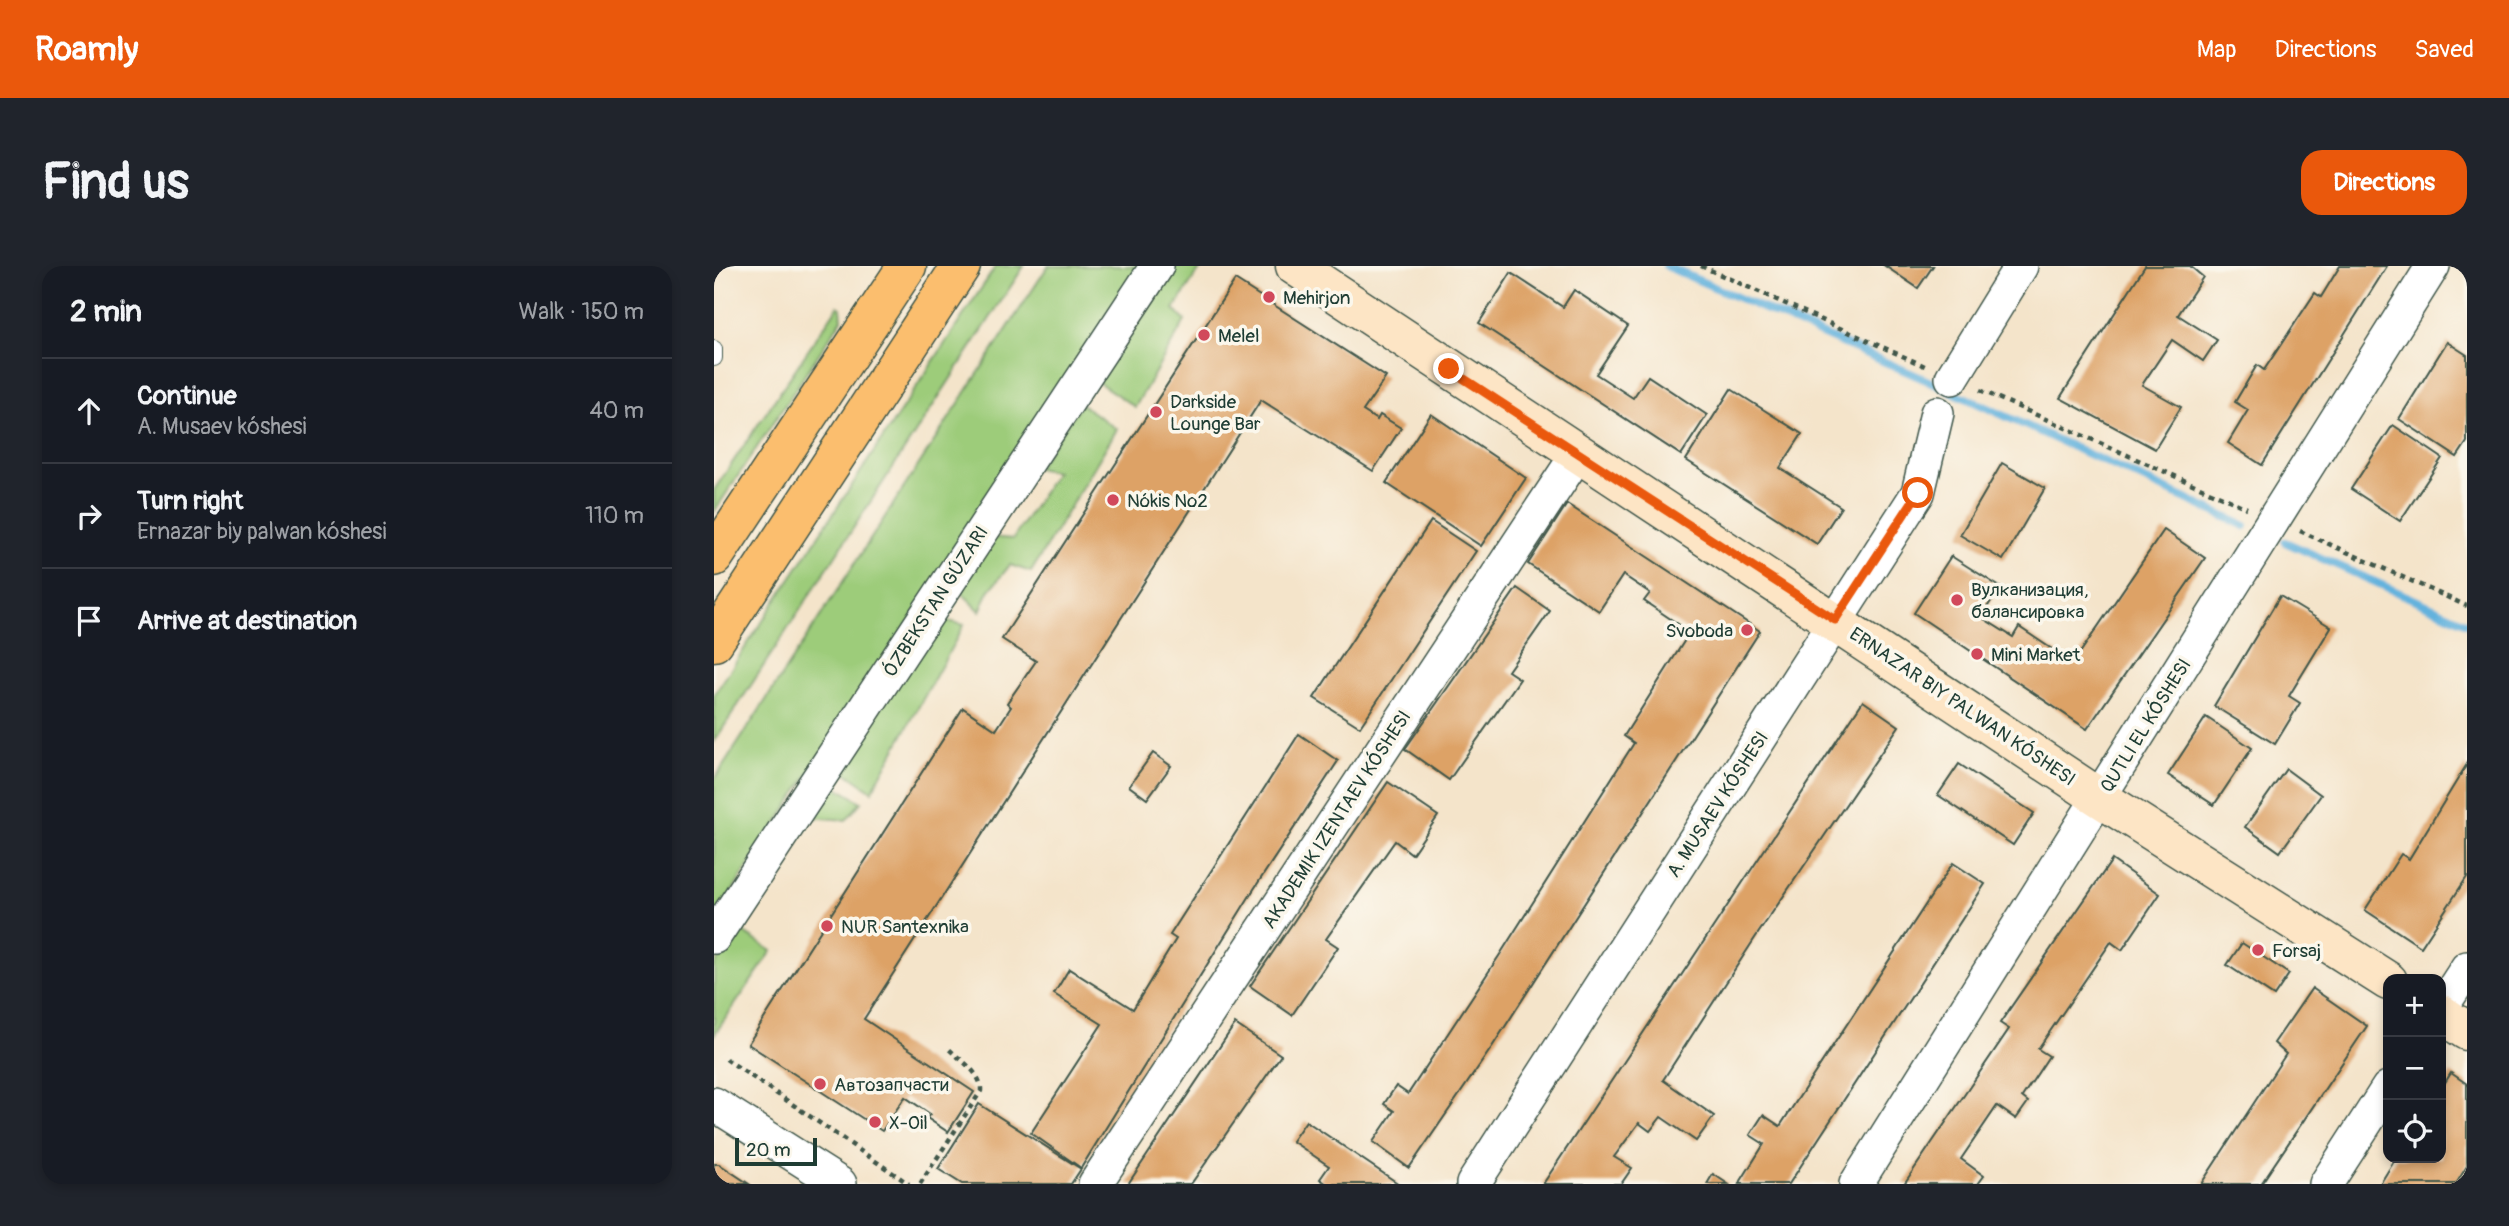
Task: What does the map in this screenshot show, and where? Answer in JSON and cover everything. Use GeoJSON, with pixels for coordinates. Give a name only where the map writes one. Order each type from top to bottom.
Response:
{"type":"FeatureCollection","features":[{"type":"Feature","properties":{"kind":"main road"},"geometry":{"type":"LineString","coordinates":[[714,557],[907,266]]}},
{"type":"Feature","properties":{"kind":"main road"},"geometry":{"type":"LineString","coordinates":[[714,642],[961,266]]}},
{"type":"Feature","properties":{"kind":"street"},"geometry":{"type":"LineString","coordinates":[[714,937],[1157,266]]}},
{"type":"Feature","properties":{"kind":"street","name":"ERNAZAR BIY PALWAN KÓSHESI"},"geometry":{"type":"LineString","coordinates":[[1295,266],[1577,454],[1835,620],[2100,798],[2383,978]]}},
{"type":"Feature","properties":{"kind":"street"},"geometry":{"type":"LineString","coordinates":[[1952,378],[2021,266]]}},
{"type":"Feature","properties":{"kind":"street"},"geometry":{"type":"LineString","coordinates":[[1856,1184],[2433,266]]}},
{"type":"Feature","properties":{"kind":"street","name":"A. MUSAEV KÓSHESI"},"geometry":{"type":"LineString","coordinates":[[1473,1184],[1918,493],[1937,413]]}},
{"type":"Feature","properties":{"kind":"street","name":"AKADEMIK IZENTAEV KÓSHESI"},"geometry":{"type":"LineString","coordinates":[[1095,1184],[1577,454]]}},
{"type":"Feature","properties":{"kind":"street"},"geometry":{"type":"LineString","coordinates":[[2446,1000],[2467,968]]}},
{"type":"Feature","properties":{"kind":"street"},"geometry":{"type":"LineString","coordinates":[[2446,1017],[2467,1031]]}},
{"type":"Feature","properties":{"kind":"street"},"geometry":{"type":"LineString","coordinates":[[2326,1184],[2383,1096]]}},
{"type":"Feature","properties":{"kind":"street"},"geometry":{"type":"LineString","coordinates":[[714,1104],[840,1184]]}},
{"type":"Feature","properties":{"kind":"lane"},"geometry":{"type":"LineString","coordinates":[[714,349],[714,358]]}},
{"type":"Feature","properties":{"kind":"path"},"geometry":{"type":"LineString","coordinates":[[1701,266],[2467,606]]}},
{"type":"Feature","properties":{"kind":"path"},"geometry":{"type":"LineString","coordinates":[[920,1184],[981,1091],[982,1083],[975,1073],[948,1049]]}},
{"type":"Feature","properties":{"kind":"path"},"geometry":{"type":"LineString","coordinates":[[726,1059],[909,1184]]}},
{"type":"Feature","properties":{"kind":"green space"},"geometry":{"type":"Polygon","coordinates":[[[996,266],[1024,266],[714,742],[714,695],[996,266]]]}},
{"type":"Feature","properties":{"kind":"green space"},"geometry":{"type":"Polygon","coordinates":[[[1048,266],[1142,266],[714,919],[714,780],[1048,266]]]}},
{"type":"Feature","properties":{"kind":"green space"},"geometry":{"type":"Polygon","coordinates":[[[1174,266],[1202,266],[1174,309],[1185,321],[1135,407],[1095,380],[1174,266]]]}},
{"type":"Feature","properties":{"kind":"green space"},"geometry":{"type":"Polygon","coordinates":[[[838,306],[841,308],[842,319],[714,512],[714,490],[838,306]]]}},
{"type":"Feature","properties":{"kind":"green space"},"geometry":{"type":"Polygon","coordinates":[[[1081,404],[1117,429],[1031,572],[1010,565],[989,591],[980,611],[963,594],[963,579],[990,537],[1013,539],[1056,472],[1036,468],[1081,404]]]}},
{"type":"Feature","properties":{"kind":"green space"},"geometry":{"type":"Polygon","coordinates":[[[948,621],[964,625],[872,791],[839,768],[932,627],[948,621]]]}},
{"type":"Feature","properties":{"kind":"green space"},"geometry":{"type":"Polygon","coordinates":[[[830,783],[861,802],[846,820],[808,817],[830,783]]]}},
{"type":"Feature","properties":{"kind":"green space"},"geometry":{"type":"Polygon","coordinates":[[[738,929],[772,951],[714,1035],[714,966],[738,929]]]}},
{"type":"Feature","properties":{"kind":"building"},"geometry":{"type":"Polygon","coordinates":[[[1885,266],[1933,266],[1918,288],[1885,266]]]}},
{"type":"Feature","properties":{"kind":"building"},"geometry":{"type":"Polygon","coordinates":[[[2145,266],[2190,266],[2203,277],[2178,315],[2217,340],[2203,361],[2172,340],[2142,385],[2181,407],[2155,449],[2060,398],[2145,266]]]}},
{"type":"Feature","properties":{"kind":"building"},"geometry":{"type":"Polygon","coordinates":[[[2340,266],[2387,266],[2262,465],[2228,443],[2248,410],[2235,402],[2257,365],[2264,370],[2315,293],[2321,297],[2340,266]]]}},
{"type":"Feature","properties":{"kind":"building"},"geometry":{"type":"Polygon","coordinates":[[[1511,273],[1563,307],[1574,290],[1628,326],[1596,374],[1633,398],[1648,376],[1707,415],[1681,455],[1479,323],[1511,273]]]}},
{"type":"Feature","properties":{"kind":"building"},"geometry":{"type":"Polygon","coordinates":[[[1235,280],[1386,377],[1363,411],[1377,420],[1380,415],[1401,428],[1373,471],[1261,400],[864,1019],[974,1092],[948,1132],[927,1118],[930,1114],[905,1097],[882,1131],[748,1044],[963,708],[996,730],[1011,707],[1007,703],[1036,661],[1002,639],[1235,280]]]}},
{"type":"Feature","properties":{"kind":"building"},"geometry":{"type":"Polygon","coordinates":[[[2447,342],[2467,355],[2467,442],[2457,457],[2399,419],[2447,342]]]}},
{"type":"Feature","properties":{"kind":"building"},"geometry":{"type":"Polygon","coordinates":[[[1731,389],[1802,434],[1780,468],[1841,507],[1817,544],[1686,460],[1731,389]]]}},
{"type":"Feature","properties":{"kind":"building"},"geometry":{"type":"Polygon","coordinates":[[[1431,414],[1526,478],[1481,546],[1386,483],[1431,414]]]}},
{"type":"Feature","properties":{"kind":"building"},"geometry":{"type":"Polygon","coordinates":[[[2393,425],[2442,458],[2400,521],[2351,489],[2393,425]]]}},
{"type":"Feature","properties":{"kind":"building"},"geometry":{"type":"Polygon","coordinates":[[[2002,463],[2045,488],[2003,560],[1960,535],[2002,463]]]}},
{"type":"Feature","properties":{"kind":"building"},"geometry":{"type":"Polygon","coordinates":[[[1567,504],[1760,631],[1490,1050],[1409,1168],[1373,1142],[1394,1111],[1384,1104],[1396,1086],[1408,1094],[1499,956],[1634,743],[1624,736],[1690,632],[1644,601],[1650,593],[1623,575],[1599,611],[1528,564],[1567,504]]]}},
{"type":"Feature","properties":{"kind":"building"},"geometry":{"type":"Polygon","coordinates":[[[1431,521],[1476,551],[1360,727],[1314,698],[1431,521]]]}},
{"type":"Feature","properties":{"kind":"building"},"geometry":{"type":"Polygon","coordinates":[[[2164,530],[2205,558],[2087,729],[1914,613],[1951,556],[2000,587],[1981,617],[2013,637],[2019,627],[2073,663],[2164,530]]]}},
{"type":"Feature","properties":{"kind":"building"},"geometry":{"type":"Polygon","coordinates":[[[1517,588],[1550,611],[1508,671],[1520,679],[1449,780],[1405,749],[1517,588]]]}},
{"type":"Feature","properties":{"kind":"building"},"geometry":{"type":"Polygon","coordinates":[[[2280,596],[2331,627],[2289,696],[2300,703],[2275,744],[2214,706],[2280,596]]]}},
{"type":"Feature","properties":{"kind":"building"},"geometry":{"type":"Polygon","coordinates":[[[1863,701],[1899,726],[1755,938],[1663,1080],[1714,1116],[1696,1141],[1661,1117],[1650,1131],[1639,1123],[1614,1157],[1632,1168],[1621,1184],[1543,1184],[1863,701]]]}},
{"type":"Feature","properties":{"kind":"building"},"geometry":{"type":"Polygon","coordinates":[[[2206,717],[2252,748],[2214,805],[2168,775],[2206,717]]]}},
{"type":"Feature","properties":{"kind":"building"},"geometry":{"type":"Polygon","coordinates":[[[1299,734],[1338,761],[1254,889],[1081,1168],[1031,1133],[1102,1024],[1054,994],[1069,969],[1133,1009],[1176,939],[1170,935],[1299,734]]]}},
{"type":"Feature","properties":{"kind":"building"},"geometry":{"type":"Polygon","coordinates":[[[1153,753],[1171,766],[1147,799],[1129,786],[1153,753]]]}},
{"type":"Feature","properties":{"kind":"building"},"geometry":{"type":"Polygon","coordinates":[[[1959,764],[2034,813],[2013,845],[1938,795],[1959,764]]]}},
{"type":"Feature","properties":{"kind":"building"},"geometry":{"type":"Polygon","coordinates":[[[2467,764],[2467,877],[2421,947],[2365,910],[2401,854],[2409,859],[2467,764]]]}},
{"type":"Feature","properties":{"kind":"building"},"geometry":{"type":"Polygon","coordinates":[[[2286,769],[2321,795],[2280,852],[2245,827],[2286,769]]]}},
{"type":"Feature","properties":{"kind":"building"},"geometry":{"type":"Polygon","coordinates":[[[1388,782],[1438,816],[1412,854],[1395,841],[1326,939],[1338,947],[1292,1015],[1250,986],[1388,782]]]}},
{"type":"Feature","properties":{"kind":"building"},"geometry":{"type":"Polygon","coordinates":[[[2112,860],[2160,894],[2122,950],[2111,942],[2038,1049],[2049,1056],[2022,1097],[2028,1102],[2016,1119],[1997,1106],[1961,1159],[1984,1176],[1978,1184],[1904,1184],[2009,1029],[2000,1023],[2112,860]]]}},
{"type":"Feature","properties":{"kind":"building"},"geometry":{"type":"Polygon","coordinates":[[[1953,863],[1985,884],[1789,1184],[1739,1184],[1764,1144],[1750,1135],[1763,1115],[1780,1126],[1953,863]]]}},
{"type":"Feature","properties":{"kind":"building"},"geometry":{"type":"Polygon","coordinates":[[[2242,943],[2289,974],[2274,996],[2227,965],[2242,943]]]}},
{"type":"Feature","properties":{"kind":"building"},"geometry":{"type":"Polygon","coordinates":[[[2312,988],[2367,1026],[2261,1184],[2201,1184],[2286,1054],[2274,1043],[2312,988]]]}},
{"type":"Feature","properties":{"kind":"building"},"geometry":{"type":"Polygon","coordinates":[[[1235,1024],[1281,1055],[1191,1184],[1128,1184],[1235,1024]]]}},
{"type":"Feature","properties":{"kind":"building"},"geometry":{"type":"Polygon","coordinates":[[[2451,1073],[2467,1084],[2467,1166],[2456,1184],[2380,1184],[2393,1163],[2446,1163],[2446,1081],[2451,1073]]]}},
{"type":"Feature","properties":{"kind":"building"},"geometry":{"type":"Polygon","coordinates":[[[979,1104],[1081,1169],[1071,1184],[962,1184],[938,1169],[979,1104]]]}},
{"type":"Feature","properties":{"kind":"building"},"geometry":{"type":"Polygon","coordinates":[[[1306,1121],[1399,1184],[1327,1184],[1320,1179],[1329,1166],[1292,1141],[1306,1121]]]}},
{"type":"Feature","properties":{"kind":"building"},"geometry":{"type":"Polygon","coordinates":[[[714,1164],[719,1164],[749,1184],[714,1184],[714,1164]]]}},
{"type":"Feature","properties":{"kind":"building"},"geometry":{"type":"Polygon","coordinates":[[[1713,1174],[1728,1184],[1707,1184],[1713,1174]]]}},
{"type":"Feature","properties":{"kind":"waterway"},"geometry":{"type":"LineString","coordinates":[[1666,266],[1933,383],[2245,526]]}},
{"type":"Feature","properties":{"kind":"waterway"},"geometry":{"type":"LineString","coordinates":[[2285,542],[2467,623]]}},
{"type":"Feature","properties":{"kind":"place","name":"Mehirjon"},"geometry":{"type":"Point","coordinates":[1269,297]}},
{"type":"Feature","properties":{"kind":"place","name":"Melel"},"geometry":{"type":"Point","coordinates":[1204,335]}},
{"type":"Feature","properties":{"kind":"place","name":"Darkside Lounge Bar"},"geometry":{"type":"Point","coordinates":[1156,412]}},
{"type":"Feature","properties":{"kind":"place","name":"Nókis №2"},"geometry":{"type":"Point","coordinates":[1113,500]}},
{"type":"Feature","properties":{"kind":"place","name":"Вулканизация, балансировка"},"geometry":{"type":"Point","coordinates":[1957,600]}},
{"type":"Feature","properties":{"kind":"place","name":"Svoboda"},"geometry":{"type":"Point","coordinates":[1747,630]}},
{"type":"Feature","properties":{"kind":"place","name":"Mini Market"},"geometry":{"type":"Point","coordinates":[1977,654]}},
{"type":"Feature","properties":{"kind":"place","name":"NUR Santexnika"},"geometry":{"type":"Point","coordinates":[827,926]}},
{"type":"Feature","properties":{"kind":"place","name":"Forsaj"},"geometry":{"type":"Point","coordinates":[2258,950]}},
{"type":"Feature","properties":{"kind":"place","name":"Автозапчасти"},"geometry":{"type":"Point","coordinates":[820,1084]}},
{"type":"Feature","properties":{"kind":"place","name":"X-Oil"},"geometry":{"type":"Point","coordinates":[875,1122]}},
{"type":"Feature","properties":{"kind":"route"},"geometry":{"type":"LineString","coordinates":[[1449,369],[1835,620],[1918,493]]}}]}
